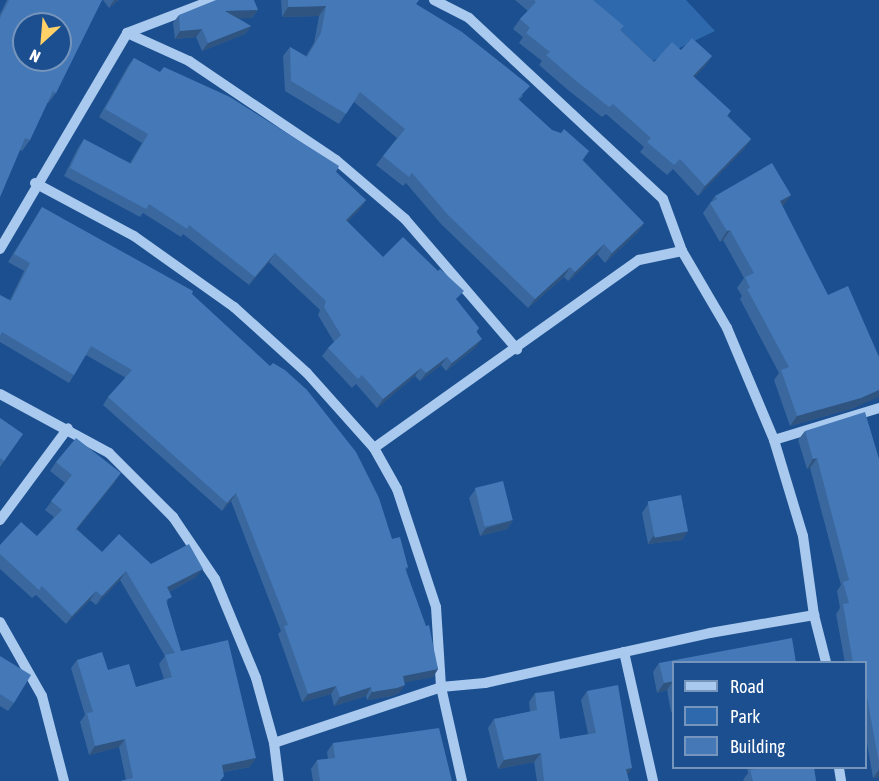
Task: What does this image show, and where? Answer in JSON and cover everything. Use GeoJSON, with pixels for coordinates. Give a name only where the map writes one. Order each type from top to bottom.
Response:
{"type":"FeatureCollection","features":[{"type":"Feature","properties":{"kind":"street"},"geometry":{"type":"LineString","coordinates":[[0,249],[35,183],[127,33],[213,0]]}},
{"type":"Feature","properties":{"kind":"street"},"geometry":{"type":"LineString","coordinates":[[434,0],[469,18],[663,199],[682,251],[727,328],[774,440],[803,536],[814,615],[826,661]]}},
{"type":"Feature","properties":{"kind":"street"},"geometry":{"type":"LineString","coordinates":[[127,33],[189,61],[336,160],[412,227],[517,350]]}},
{"type":"Feature","properties":{"kind":"street"},"geometry":{"type":"LineString","coordinates":[[35,183],[134,236],[234,307],[307,373],[374,448],[397,489],[436,607],[441,687],[462,781]]}},
{"type":"Feature","properties":{"kind":"street"},"geometry":{"type":"LineString","coordinates":[[374,448],[517,350],[639,260],[682,251]]}},
{"type":"Feature","properties":{"kind":"street"},"geometry":{"type":"LineString","coordinates":[[0,394],[68,428],[109,453],[173,517],[215,579],[256,678],[274,743],[279,781]]}},
{"type":"Feature","properties":{"kind":"street"},"geometry":{"type":"LineString","coordinates":[[774,440],[879,408]]}},
{"type":"Feature","properties":{"kind":"street"},"geometry":{"type":"LineString","coordinates":[[0,520],[68,428]]}},
{"type":"Feature","properties":{"kind":"street"},"geometry":{"type":"LineString","coordinates":[[274,743],[441,687],[485,683],[624,652],[814,615]]}},
{"type":"Feature","properties":{"kind":"street"},"geometry":{"type":"LineString","coordinates":[[0,622],[42,696],[64,781]]}},
{"type":"Feature","properties":{"kind":"street"},"geometry":{"type":"LineString","coordinates":[[624,652],[653,781]]}},
{"type":"Feature","properties":{"kind":"green space"},"geometry":{"type":"Polygon","coordinates":[[[575,0],[686,0],[715,31],[644,65],[575,0]]]}},
{"type":"Feature","properties":{"kind":"building"},"geometry":{"type":"Polygon","coordinates":[[[9,0],[102,0],[72,61],[72,12],[12,12],[12,72],[66,72],[56,93],[53,91],[30,140],[25,138],[0,197],[0,18],[9,0]]]}},
{"type":"Feature","properties":{"kind":"building"},"geometry":{"type":"Polygon","coordinates":[[[216,0],[254,0],[258,10],[225,11],[251,26],[208,43],[202,29],[180,31],[179,15],[216,0]]]}},
{"type":"Feature","properties":{"kind":"building"},"geometry":{"type":"Polygon","coordinates":[[[288,0],[419,0],[416,4],[462,32],[530,86],[518,99],[552,130],[561,133],[564,129],[589,151],[582,160],[644,223],[612,253],[604,244],[575,272],[570,267],[535,299],[448,215],[412,173],[409,177],[383,156],[405,129],[360,92],[346,114],[291,81],[290,47],[307,57],[321,33],[326,6],[288,7],[288,0]]]}},
{"type":"Feature","properties":{"kind":"building"},"geometry":{"type":"Polygon","coordinates":[[[534,0],[593,0],[624,26],[620,30],[654,62],[672,42],[681,50],[692,38],[712,56],[693,76],[731,111],[727,116],[751,139],[705,186],[680,159],[674,165],[647,142],[651,138],[613,104],[609,107],[546,55],[550,52],[526,33],[530,28],[520,19],[536,2],[534,0]]]}},
{"type":"Feature","properties":{"kind":"building"},"geometry":{"type":"Polygon","coordinates":[[[134,58],[160,72],[164,67],[230,97],[339,166],[336,172],[366,200],[346,220],[383,257],[403,237],[438,271],[440,269],[464,291],[456,299],[479,328],[476,331],[482,339],[452,363],[447,357],[426,373],[421,368],[383,399],[362,375],[358,379],[328,348],[341,335],[324,307],[326,301],[275,253],[255,277],[189,225],[187,229],[149,204],[146,209],[70,168],[84,139],[131,164],[148,134],[105,109],[134,58]]]}},
{"type":"Feature","properties":{"kind":"building"},"geometry":{"type":"Polygon","coordinates":[[[772,163],[791,195],[780,201],[828,295],[848,286],[879,357],[879,390],[861,398],[797,416],[781,370],[789,367],[747,289],[750,288],[745,277],[754,273],[730,230],[727,231],[710,203],[717,199],[715,196],[772,163]]]}},
{"type":"Feature","properties":{"kind":"building"},"geometry":{"type":"Polygon","coordinates":[[[42,207],[193,291],[192,294],[270,366],[273,363],[285,370],[307,390],[356,452],[379,498],[392,539],[400,537],[408,567],[405,568],[426,626],[429,625],[438,669],[403,676],[405,685],[397,688],[372,692],[371,687],[340,697],[336,686],[308,694],[284,626],[288,625],[236,493],[227,503],[108,397],[132,370],[91,346],[74,375],[2,332],[0,336],[0,295],[11,301],[30,263],[14,254],[42,207]]]}},
{"type":"Feature","properties":{"kind":"building"},"geometry":{"type":"Polygon","coordinates":[[[865,412],[879,459],[879,763],[867,697],[867,661],[853,661],[843,604],[849,603],[843,582],[849,580],[817,458],[813,459],[805,431],[865,412]]]}},
{"type":"Feature","properties":{"kind":"building"},"geometry":{"type":"Polygon","coordinates":[[[0,418],[23,434],[4,461],[0,458],[0,418]]]}},
{"type":"Feature","properties":{"kind":"building"},"geometry":{"type":"Polygon","coordinates":[[[76,438],[121,473],[76,529],[102,552],[119,534],[151,564],[189,544],[203,569],[167,587],[172,597],[166,600],[181,651],[177,652],[228,640],[256,758],[222,765],[224,776],[220,781],[120,781],[133,778],[125,739],[95,746],[87,713],[93,712],[77,660],[102,652],[108,670],[129,664],[136,687],[172,677],[165,655],[175,653],[126,571],[102,596],[96,591],[72,616],[42,586],[39,590],[0,554],[0,545],[21,522],[37,536],[62,510],[51,501],[72,475],[56,462],[76,438]]]}},
{"type":"Feature","properties":{"kind":"building"},"geometry":{"type":"Polygon","coordinates":[[[503,481],[513,520],[485,527],[475,488],[503,481]]]}},
{"type":"Feature","properties":{"kind":"building"},"geometry":{"type":"Polygon","coordinates":[[[681,495],[688,531],[655,538],[648,501],[681,495]]]}},
{"type":"Feature","properties":{"kind":"building"},"geometry":{"type":"Polygon","coordinates":[[[792,638],[796,661],[672,661],[672,681],[664,683],[659,663],[792,638]]]}},
{"type":"Feature","properties":{"kind":"building"},"geometry":{"type":"Polygon","coordinates":[[[0,656],[31,675],[14,703],[0,694],[0,656]]]}},
{"type":"Feature","properties":{"kind":"building"},"geometry":{"type":"Polygon","coordinates":[[[618,685],[632,768],[626,769],[629,781],[544,781],[541,753],[504,760],[494,719],[537,710],[535,693],[554,691],[560,739],[596,733],[587,691],[618,685]]]}},
{"type":"Feature","properties":{"kind":"building"},"geometry":{"type":"Polygon","coordinates":[[[439,728],[452,781],[320,781],[317,760],[335,758],[333,743],[439,728]]]}},
{"type":"Feature","properties":{"kind":"building"},"geometry":{"type":"Polygon","coordinates":[[[814,769],[816,781],[753,781],[750,770],[814,769]]]}}]}
